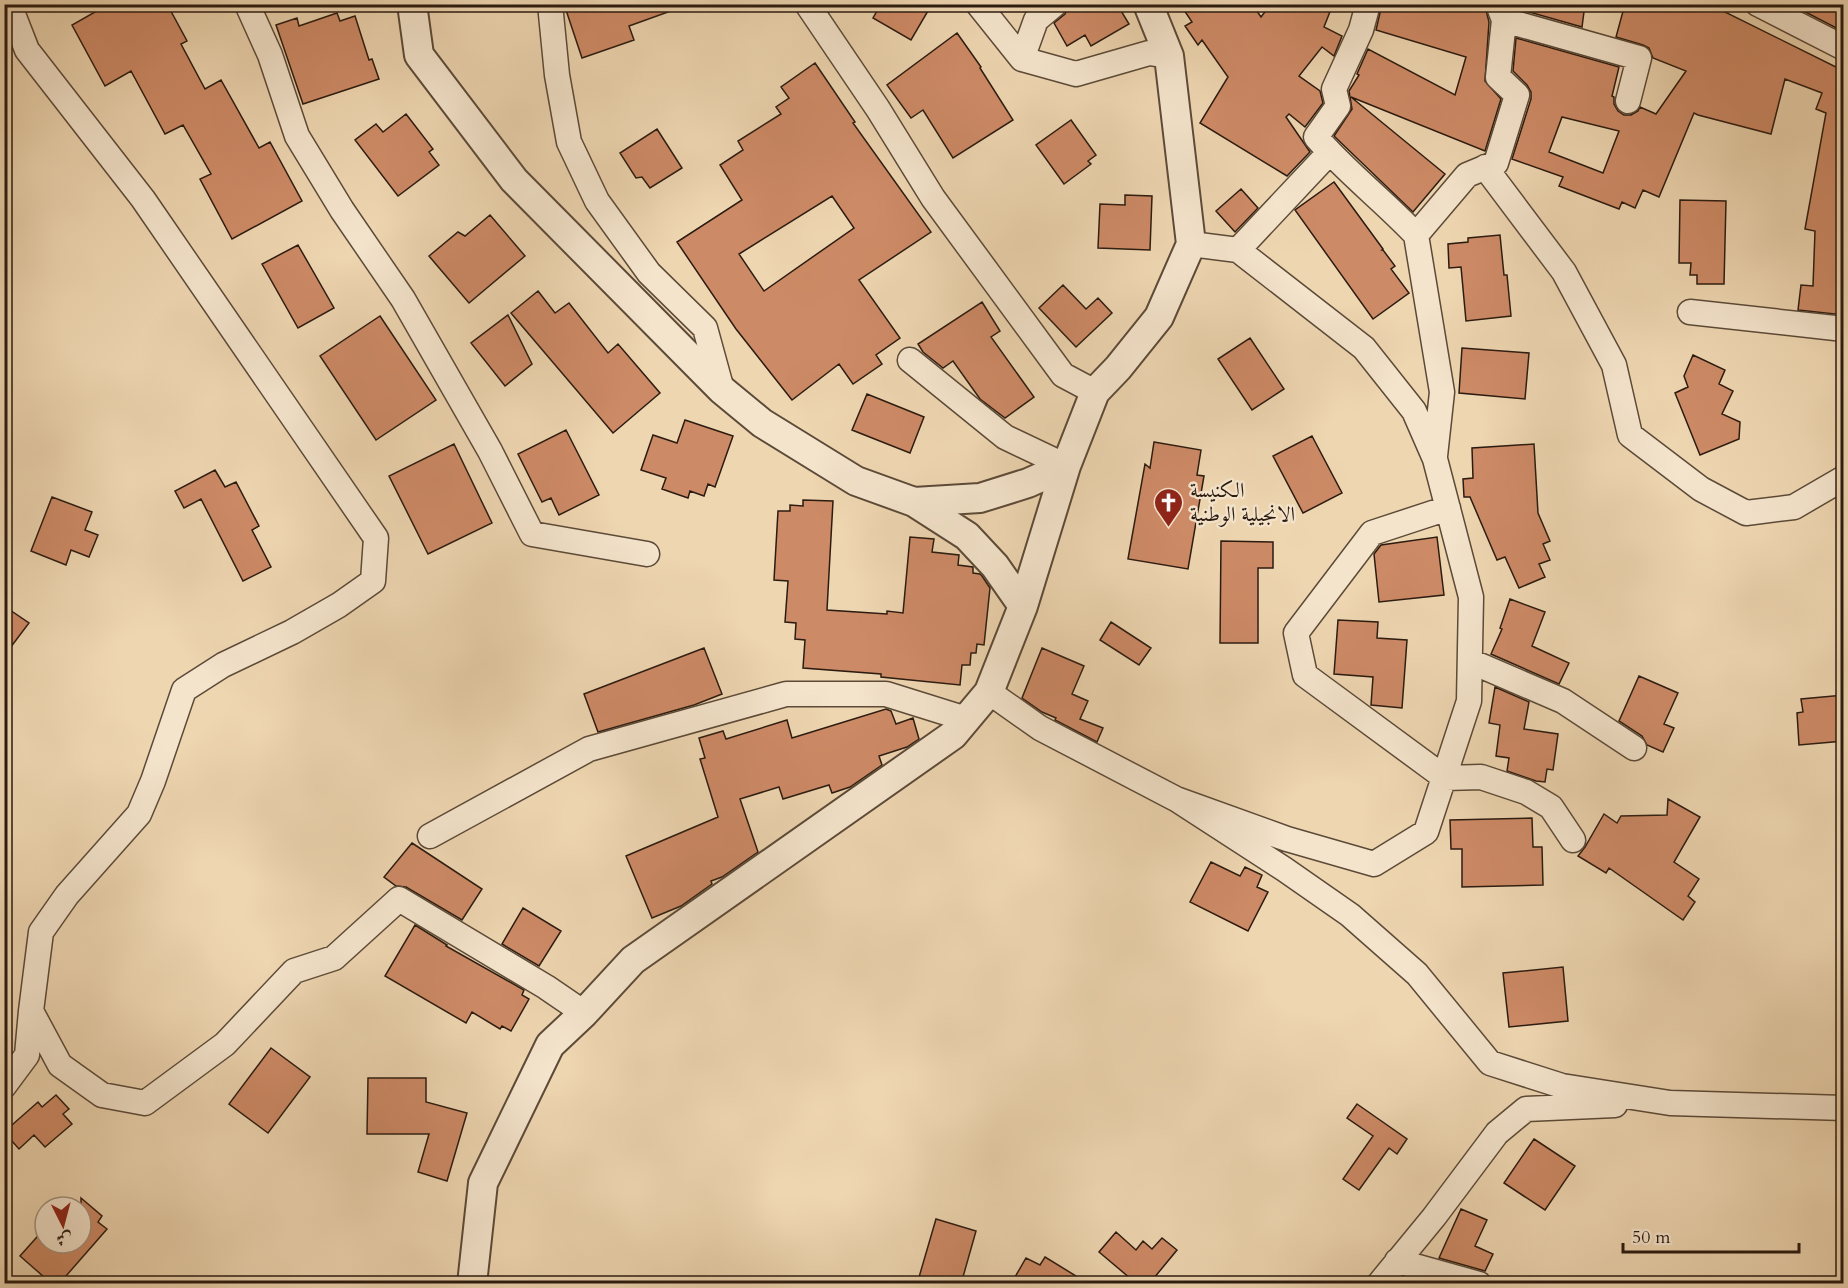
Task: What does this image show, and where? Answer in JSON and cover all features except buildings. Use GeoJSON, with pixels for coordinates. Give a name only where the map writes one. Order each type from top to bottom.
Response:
{"type":"FeatureCollection","features":[{"type":"Feature","properties":{"kind":"street"},"geometry":{"type":"LineString","coordinates":[[4,1086],[27,1055],[41,932],[67,896],[139,814],[157,770],[184,690],[224,665],[292,632],[339,605],[373,581],[376,538],[335,482],[143,199],[27,50],[9,4]]}},
{"type":"Feature","properties":{"kind":"street"},"geometry":{"type":"LineString","coordinates":[[247,4],[270,56],[297,136],[342,210],[403,299],[485,441],[532,534],[647,554]]}},
{"type":"Feature","properties":{"kind":"street"},"geometry":{"type":"LineString","coordinates":[[412,4],[419,55],[514,180],[722,390],[762,423],[856,481],[914,502],[967,536],[995,566],[1023,606]]}},
{"type":"Feature","properties":{"kind":"street"},"geometry":{"type":"LineString","coordinates":[[550,4],[557,75],[569,142],[597,201],[649,273],[705,328],[722,390]]}},
{"type":"Feature","properties":{"kind":"street"},"geometry":{"type":"LineString","coordinates":[[807,4],[878,109],[933,198],[1063,375],[1095,392]]}},
{"type":"Feature","properties":{"kind":"street"},"geometry":{"type":"LineString","coordinates":[[978,4],[1022,59],[1076,75],[1149,54],[1169,56]]}},
{"type":"Feature","properties":{"kind":"street"},"geometry":{"type":"LineString","coordinates":[[1022,59],[1036,20],[1055,4]]}},
{"type":"Feature","properties":{"kind":"street"},"geometry":{"type":"LineString","coordinates":[[472,1284],[483,1183],[550,1045],[584,1013],[633,960],[953,735],[989,692],[1023,606],[1066,466],[1095,392],[1118,368],[1159,317],[1191,244],[1169,56],[1148,4]]}},
{"type":"Feature","properties":{"kind":"street"},"geometry":{"type":"LineString","coordinates":[[1368,4],[1361,30],[1334,89],[1338,106],[1316,137],[1329,153],[1391,209],[1416,236],[1442,392],[1435,459]]}},
{"type":"Feature","properties":{"kind":"street"},"geometry":{"type":"LineString","coordinates":[[1758,4],[1844,48]]}},
{"type":"Feature","properties":{"kind":"street"},"geometry":{"type":"LineString","coordinates":[[1416,236],[1467,175],[1496,163],[1517,95],[1498,77],[1501,12],[1639,58],[1628,101]]}},
{"type":"Feature","properties":{"kind":"street"},"geometry":{"type":"LineString","coordinates":[[1239,250],[1329,153]]}},
{"type":"Feature","properties":{"kind":"street"},"geometry":{"type":"LineString","coordinates":[[1485,167],[1570,283],[1614,365],[1630,435],[1701,489],[1746,513],[1794,507],[1844,478]]}},
{"type":"Feature","properties":{"kind":"street"},"geometry":{"type":"LineString","coordinates":[[1176,799],[1287,839],[1374,864],[1426,832],[1469,701],[1471,597],[1435,459],[1414,411],[1364,348],[1239,250],[1191,244]]}},
{"type":"Feature","properties":{"kind":"street"},"geometry":{"type":"LineString","coordinates":[[1689,312],[1844,329]]}},
{"type":"Feature","properties":{"kind":"street"},"geometry":{"type":"LineString","coordinates":[[910,360],[1005,437],[1066,466]]}},
{"type":"Feature","properties":{"kind":"street"},"geometry":{"type":"LineString","coordinates":[[914,502],[980,498],[1029,483],[1066,466]]}},
{"type":"Feature","properties":{"kind":"street"},"geometry":{"type":"LineString","coordinates":[[1448,508],[1372,533],[1296,633],[1305,675],[1445,778],[1481,777],[1526,792],[1551,807],[1573,840]]}},
{"type":"Feature","properties":{"kind":"street"},"geometry":{"type":"LineString","coordinates":[[1470,661],[1563,700],[1634,748]]}},
{"type":"Feature","properties":{"kind":"street"},"geometry":{"type":"LineString","coordinates":[[989,692],[1040,728],[1176,799],[1350,915],[1417,974],[1490,1063],[1562,1086],[1670,1103]]}},
{"type":"Feature","properties":{"kind":"street"},"geometry":{"type":"LineString","coordinates":[[430,836],[589,749],[786,693],[886,694],[966,719]]}},
{"type":"Feature","properties":{"kind":"street"},"geometry":{"type":"LineString","coordinates":[[31,1011],[60,1065],[102,1095],[145,1103],[225,1044],[294,971],[334,958],[399,899],[546,987],[584,1013]]}},
{"type":"Feature","properties":{"kind":"street"},"geometry":{"type":"LineString","coordinates":[[1379,1284],[1434,1217],[1497,1133],[1526,1109],[1670,1103],[1844,1108]]}},
{"type":"Feature","properties":{"kind":"street"},"geometry":{"type":"LineString","coordinates":[[1397,1261],[1479,1284]]}},
{"type":"Feature","properties":{"kind":"place","name":"الكنيسة الانجيلية الوطنية"},"geometry":{"type":"Point","coordinates":[1169,528]}}]}
